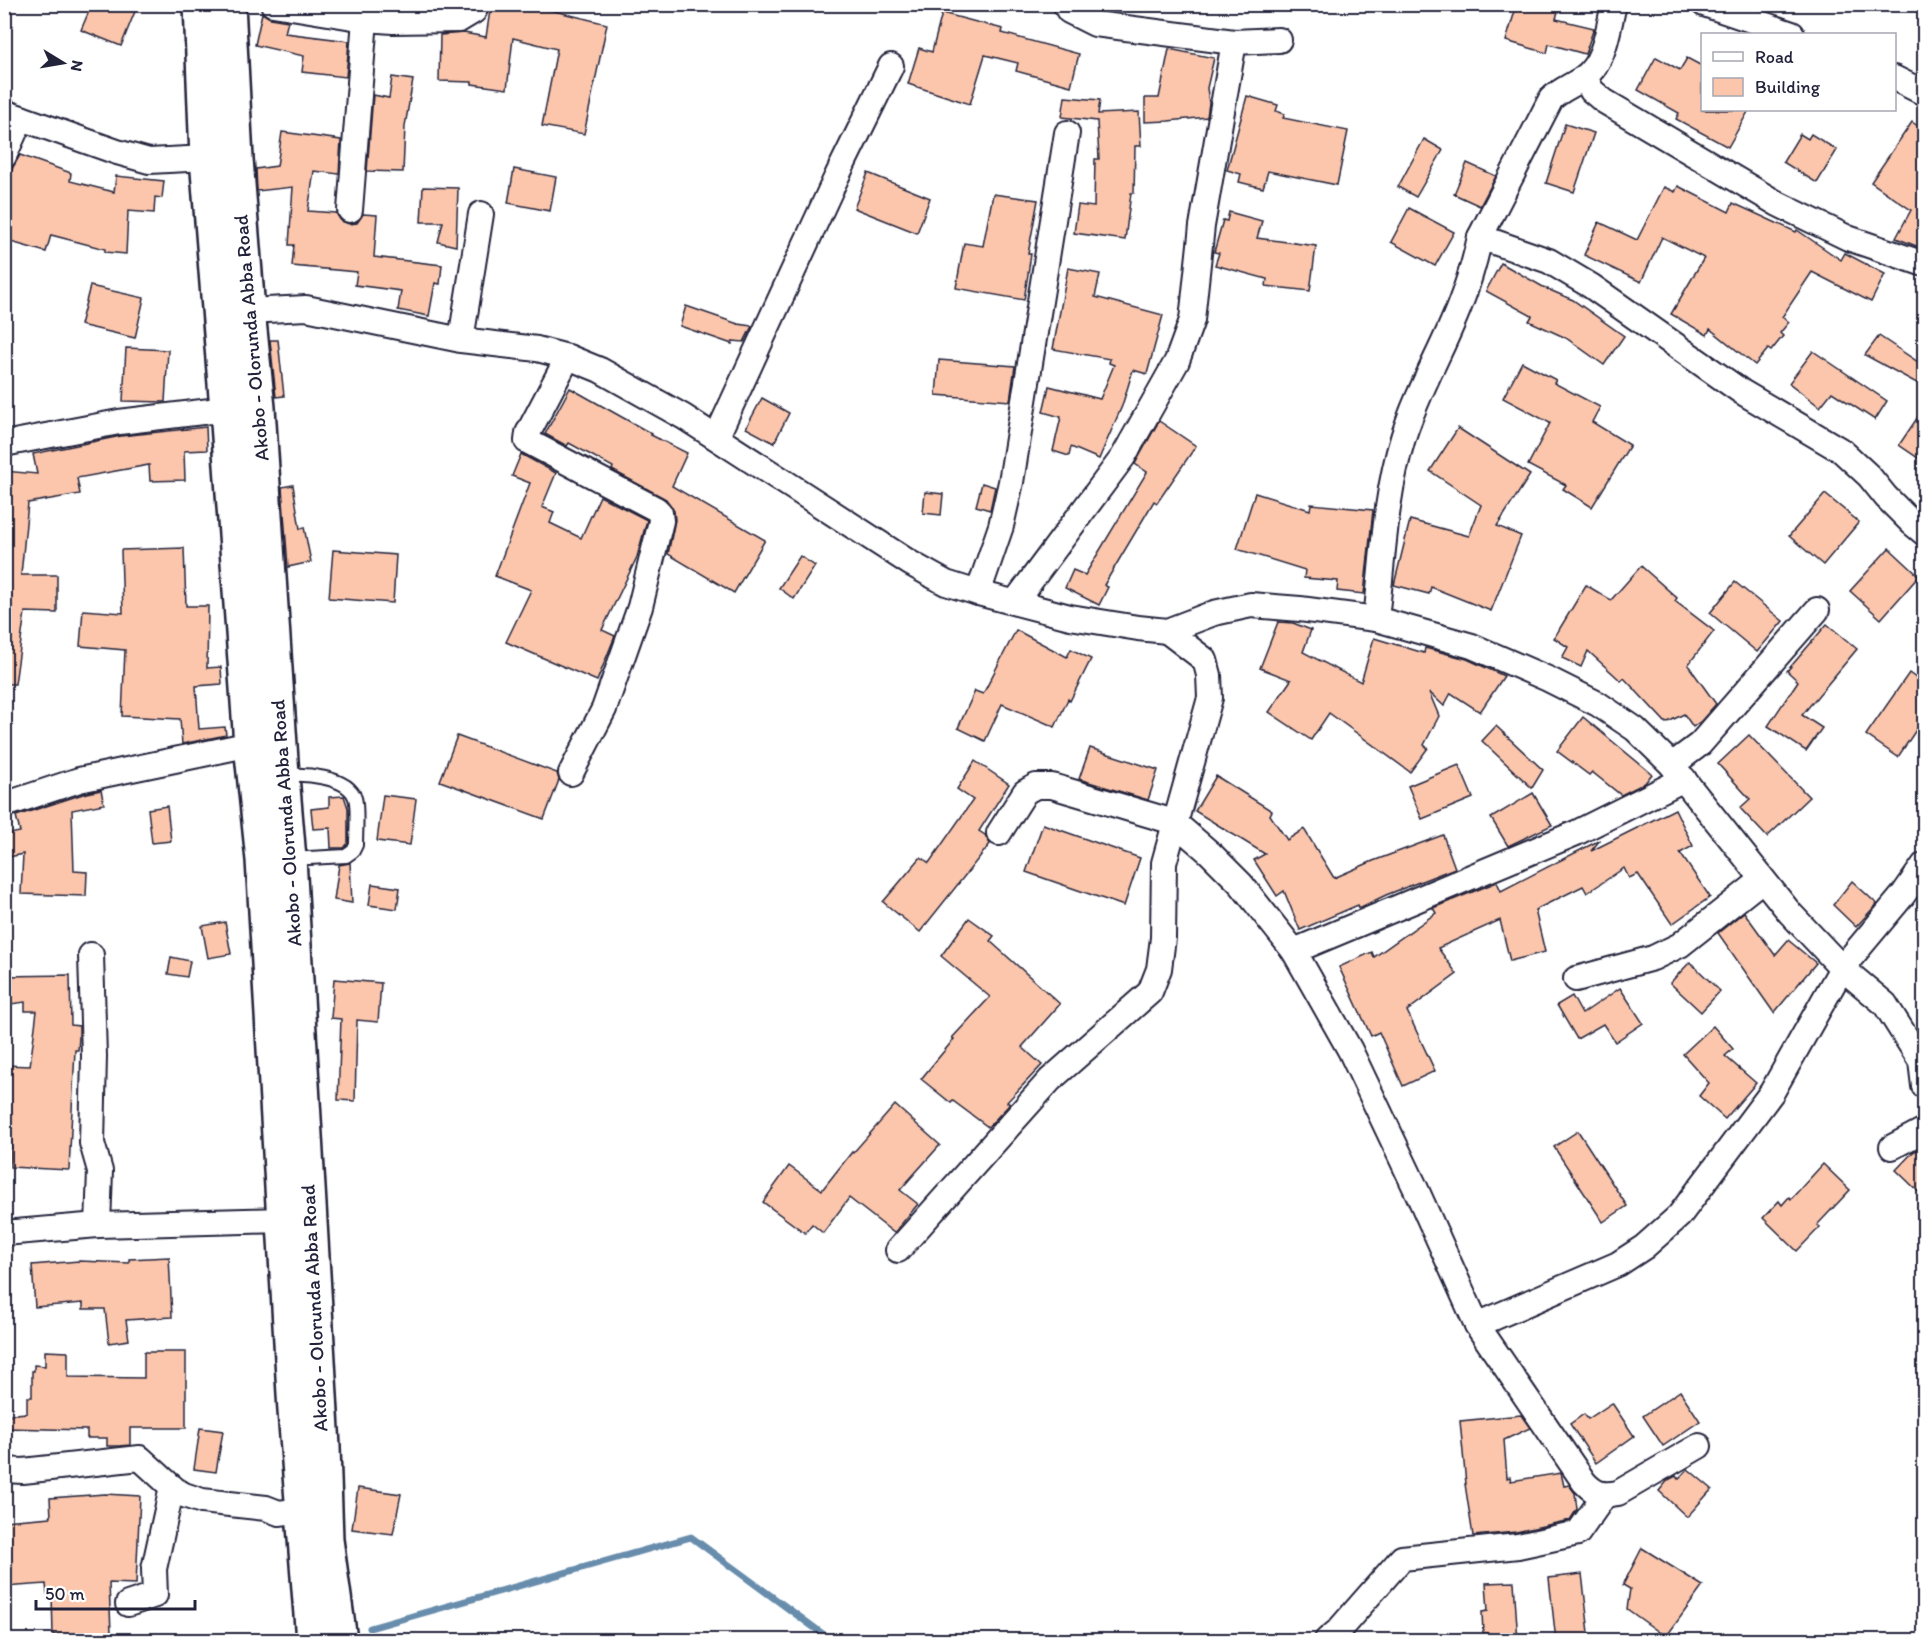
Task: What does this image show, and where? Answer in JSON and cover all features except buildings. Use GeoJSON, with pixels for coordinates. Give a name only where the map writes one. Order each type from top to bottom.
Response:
{"type":"FeatureCollection","features":[{"type":"Feature","properties":{"kind":"main road","name":"Akobo - Olorunda Abba Road"},"geometry":{"type":"LineString","coordinates":[[201,4],[207,158],[251,744],[263,860],[284,1220],[310,1430],[340,1641]]}},
{"type":"Feature","properties":{"kind":"main road","name":"Akobo - Olorunda Abba Road"},"geometry":{"type":"LineString","coordinates":[[228,4],[236,159],[258,408],[289,859],[310,1430],[302,1510],[313,1641]]}},
{"type":"Feature","properties":{"kind":"street"},"geometry":{"type":"LineString","coordinates":[[273,4],[365,19],[393,21],[459,20],[474,11],[477,4]]}},
{"type":"Feature","properties":{"kind":"street"},"geometry":{"type":"LineString","coordinates":[[1065,4],[1069,11],[1095,24],[1234,42],[1279,40]]}},
{"type":"Feature","properties":{"kind":"street"},"geometry":{"type":"LineString","coordinates":[[1377,619],[1389,501],[1403,439],[1420,390],[1458,309],[1480,237],[1551,99],[1558,92],[1585,78],[1594,69],[1599,60],[1614,4]]}},
{"type":"Feature","properties":{"kind":"street"},"geometry":{"type":"LineString","coordinates":[[1704,4],[1789,33]]}},
{"type":"Feature","properties":{"kind":"street"},"geometry":{"type":"LineString","coordinates":[[350,210],[365,19]]}},
{"type":"Feature","properties":{"kind":"street"},"geometry":{"type":"LineString","coordinates":[[1015,602],[1123,457],[1177,361],[1192,320],[1202,226],[1234,42]]}},
{"type":"Feature","properties":{"kind":"street"},"geometry":{"type":"LineString","coordinates":[[717,436],[837,176],[891,66]]}},
{"type":"Feature","properties":{"kind":"street"},"geometry":{"type":"LineString","coordinates":[[1585,78],[1592,91],[1604,101],[1778,204],[1848,238],[1924,264]]}},
{"type":"Feature","properties":{"kind":"street"},"geometry":{"type":"LineString","coordinates":[[1896,79],[1924,93]]}},
{"type":"Feature","properties":{"kind":"street"},"geometry":{"type":"LineString","coordinates":[[4,156],[13,115],[149,161],[207,158]]}},
{"type":"Feature","properties":{"kind":"street"},"geometry":{"type":"LineString","coordinates":[[978,593],[1001,526],[1011,482],[1067,133]]}},
{"type":"Feature","properties":{"kind":"street"},"geometry":{"type":"LineString","coordinates":[[461,340],[481,214]]}},
{"type":"Feature","properties":{"kind":"street"},"geometry":{"type":"LineString","coordinates":[[1480,237],[1549,261],[1591,286],[1742,392],[1842,451],[1924,533]]}},
{"type":"Feature","properties":{"kind":"street"},"geometry":{"type":"LineString","coordinates":[[248,311],[306,308],[461,340],[537,349],[568,357],[600,370],[717,436],[910,563],[946,583],[978,593],[1070,617],[1167,631],[1214,613],[1251,605],[1377,619],[1472,646],[1548,679],[1598,704],[1635,729],[1678,772],[1762,880],[1842,968],[1884,1004],[1921,1061],[1924,1086]]}},
{"type":"Feature","properties":{"kind":"street"},"geometry":{"type":"LineString","coordinates":[[568,357],[528,433],[527,441],[656,509],[660,513],[661,521],[640,608],[604,710],[571,773]]}},
{"type":"Feature","properties":{"kind":"street"},"geometry":{"type":"LineString","coordinates":[[4,444],[119,422],[227,409]]}},
{"type":"Feature","properties":{"kind":"street"},"geometry":{"type":"LineString","coordinates":[[1294,951],[1576,833],[1678,772],[1817,610]]}},
{"type":"Feature","properties":{"kind":"street"},"geometry":{"type":"LineString","coordinates":[[898,1250],[1050,1080],[1150,992],[1159,969],[1163,938],[1164,862],[1210,698],[1209,675],[1205,660],[1167,631]]}},
{"type":"Feature","properties":{"kind":"street"},"geometry":{"type":"LineString","coordinates":[[4,805],[79,780],[251,744]]}},
{"type":"Feature","properties":{"kind":"street"},"geometry":{"type":"LineString","coordinates":[[999,833],[1025,792],[1036,786],[1052,786],[1174,822],[1210,853],[1241,884],[1294,951],[1350,1050],[1416,1186],[1477,1325],[1584,1482],[1593,1492],[1604,1496],[1618,1493],[1699,1446]]}},
{"type":"Feature","properties":{"kind":"street"},"geometry":{"type":"LineString","coordinates":[[1477,1325],[1618,1264],[1644,1247],[1679,1216],[1772,1092],[1842,968],[1903,895],[1924,865]]}},
{"type":"Feature","properties":{"kind":"street"},"geometry":{"type":"LineString","coordinates":[[1576,979],[1653,958],[1680,945],[1762,880]]}},
{"type":"Feature","properties":{"kind":"street"},"geometry":{"type":"LineString","coordinates":[[91,955],[92,1143],[100,1172],[98,1225]]}},
{"type":"Feature","properties":{"kind":"street"},"geometry":{"type":"LineString","coordinates":[[1892,1147],[1924,1130]]}},
{"type":"Feature","properties":{"kind":"street"},"geometry":{"type":"LineString","coordinates":[[4,1233],[98,1225],[284,1220]]}},
{"type":"Feature","properties":{"kind":"street"},"geometry":{"type":"LineString","coordinates":[[4,1470],[23,1471],[140,1458],[172,1487],[184,1495],[202,1501],[266,1508],[279,1513],[302,1510]]}},
{"type":"Feature","properties":{"kind":"street"},"geometry":{"type":"LineString","coordinates":[[128,1604],[155,1595],[154,1569],[172,1487]]}},
{"type":"Feature","properties":{"kind":"street"},"geometry":{"type":"LineString","coordinates":[[1327,1641],[1402,1558],[1518,1546],[1578,1533],[1604,1496]]}},
{"type":"Feature","properties":{"kind":"lane"},"geometry":{"type":"LineString","coordinates":[[282,776],[295,774],[338,781],[347,787],[355,798],[356,844],[353,851],[346,856],[289,859]]}},
{"type":"Feature","properties":{"kind":"waterway"},"geometry":{"type":"LineString","coordinates":[[370,1628],[691,1537],[831,1640]]}}]}
